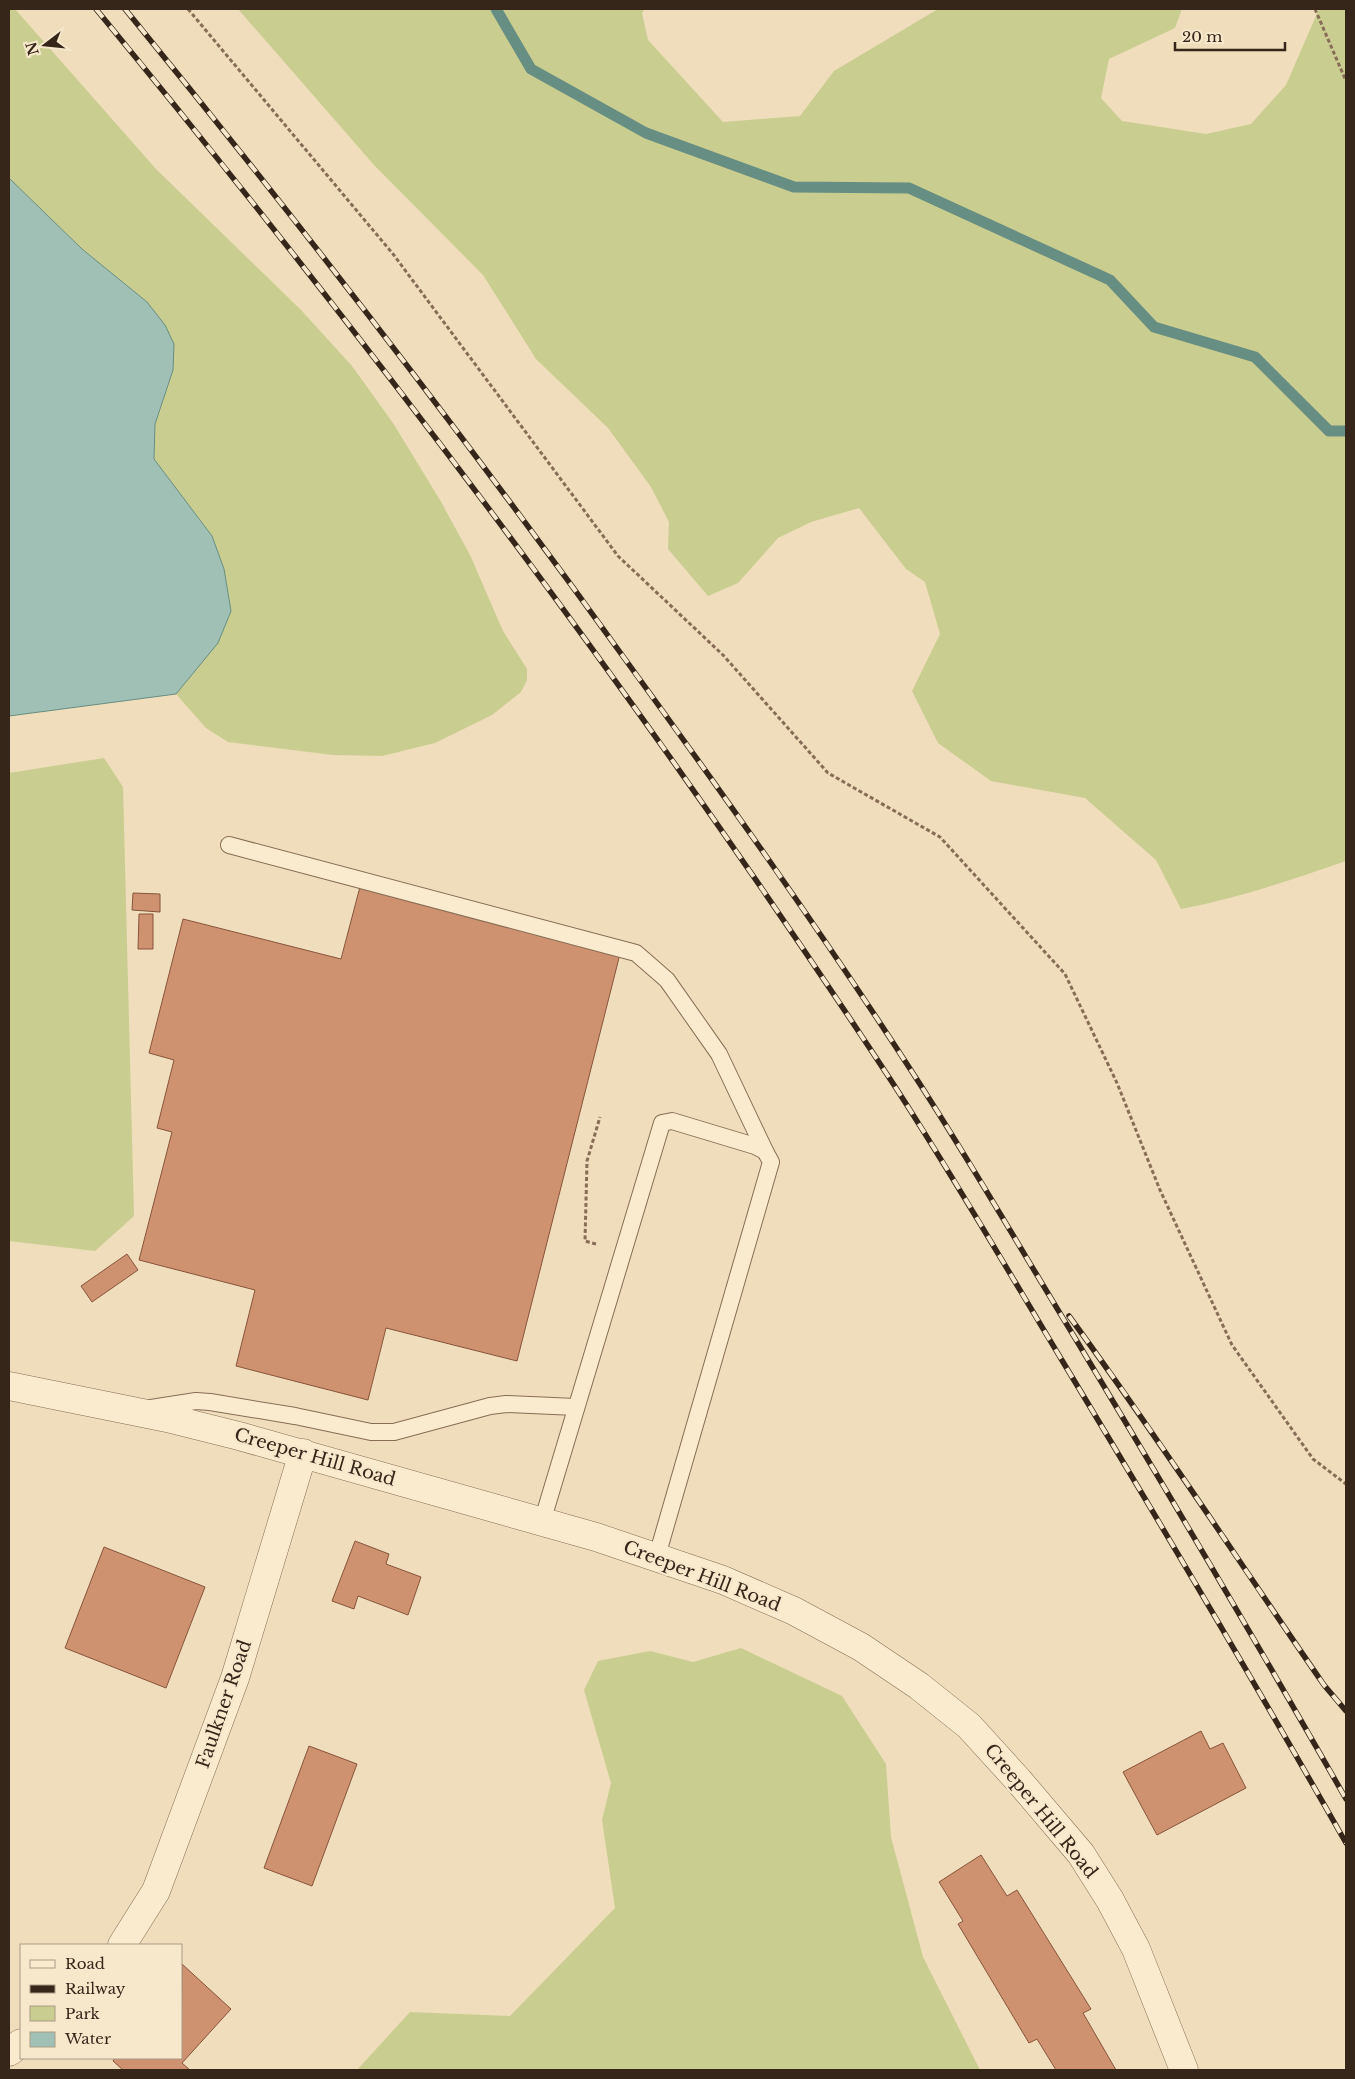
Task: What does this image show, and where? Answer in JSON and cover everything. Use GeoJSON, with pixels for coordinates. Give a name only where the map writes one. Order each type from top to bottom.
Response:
{"type":"FeatureCollection","features":[{"type":"Feature","properties":{"kind":"street","name":"Creeper Hill Road"},"geometry":{"type":"LineString","coordinates":[[9,1386],[133,1411],[303,1453],[542,1522],[657,1556],[741,1588],[828,1628],[893,1667],[945,1705],[969,1726],[1061,1829],[1096,1877],[1124,1923],[1184,2070]]}},
{"type":"Feature","properties":{"kind":"street","name":"Faulkner Road"},"geometry":{"type":"LineString","coordinates":[[123,1944],[156,1891],[232,1687],[303,1453]]}},
{"type":"Feature","properties":{"kind":"street"},"geometry":{"type":"LineString","coordinates":[[9,2052],[20,2044]]}},
{"type":"Feature","properties":{"kind":"lane"},"geometry":{"type":"LineString","coordinates":[[229,845],[636,953],[667,980],[718,1054],[771,1162],[657,1556]]}},
{"type":"Feature","properties":{"kind":"lane"},"geometry":{"type":"LineString","coordinates":[[542,1522],[662,1123],[672,1121],[765,1150]]}},
{"type":"Feature","properties":{"kind":"lane"},"geometry":{"type":"LineString","coordinates":[[133,1411],[196,1402],[210,1402],[295,1416],[371,1432],[394,1432],[490,1406],[506,1404],[576,1407]]}},
{"type":"Feature","properties":{"kind":"path"},"geometry":{"type":"LineString","coordinates":[[188,9],[393,254],[618,556],[723,655],[828,773],[940,837],[1065,974],[1117,1083],[1160,1190],[1232,1345],[1313,1459],[1346,1484]]}},
{"type":"Feature","properties":{"kind":"path"},"geometry":{"type":"LineString","coordinates":[[1315,9],[1346,81]]}},
{"type":"Feature","properties":{"kind":"path"},"geometry":{"type":"LineString","coordinates":[[600,1117],[588,1161],[585,1241],[623,1253]]}},
{"type":"Feature","properties":{"kind":"green space"},"geometry":{"type":"Polygon","coordinates":[[[9,9],[15,9],[156,169],[301,310],[352,366],[393,423],[440,500],[470,555],[503,631],[527,669],[527,680],[521,692],[492,715],[435,743],[382,756],[333,755],[228,742],[206,728],[176,694],[218,643],[212,536],[154,459],[155,424],[173,370],[147,302],[82,249],[9,178],[9,9]]]}},
{"type":"Feature","properties":{"kind":"green space"},"geometry":{"type":"Polygon","coordinates":[[[238,9],[644,9],[642,13],[648,40],[723,122],[800,116],[834,71],[938,9],[1182,9],[1175,28],[1109,59],[1101,98],[1122,121],[1206,134],[1251,124],[1286,85],[1319,9],[1346,9],[1346,861],[1265,888],[1181,909],[1156,860],[1085,798],[991,781],[938,743],[912,691],[940,634],[925,582],[906,569],[859,508],[811,522],[778,538],[738,583],[708,596],[668,549],[669,522],[651,487],[608,428],[536,359],[483,275],[374,165],[238,9]]]}},
{"type":"Feature","properties":{"kind":"green space"},"geometry":{"type":"Polygon","coordinates":[[[104,758],[123,787],[134,1216],[95,1251],[9,1241],[9,773],[104,758]]]}},
{"type":"Feature","properties":{"kind":"green space"},"geometry":{"type":"Polygon","coordinates":[[[741,1648],[842,1696],[886,1764],[891,1837],[923,1957],[980,2070],[357,2070],[410,2012],[510,2016],[615,1908],[602,1820],[611,1783],[584,1690],[598,1661],[650,1651],[693,1662],[741,1648]]]}},
{"type":"Feature","properties":{"kind":"water"},"geometry":{"type":"Polygon","coordinates":[[[9,178],[82,249],[147,302],[165,325],[174,344],[173,370],[155,424],[154,459],[212,536],[224,569],[231,611],[218,643],[176,694],[9,716],[9,178]]]}},
{"type":"Feature","properties":{"kind":"building"},"geometry":{"type":"Polygon","coordinates":[[[361,883],[621,950],[517,1361],[386,1328],[368,1400],[236,1366],[255,1290],[139,1260],[172,1132],[157,1128],[174,1060],[149,1053],[183,919],[341,959],[361,883]]]}},
{"type":"Feature","properties":{"kind":"building"},"geometry":{"type":"Polygon","coordinates":[[[133,893],[160,894],[160,912],[132,910],[133,893]]]}},
{"type":"Feature","properties":{"kind":"building"},"geometry":{"type":"Polygon","coordinates":[[[139,914],[153,914],[153,949],[138,949],[139,914]]]}},
{"type":"Feature","properties":{"kind":"building"},"geometry":{"type":"Polygon","coordinates":[[[127,1254],[138,1270],[92,1302],[81,1286],[127,1254]]]}},
{"type":"Feature","properties":{"kind":"building"},"geometry":{"type":"Polygon","coordinates":[[[355,1541],[389,1554],[386,1564],[421,1577],[408,1615],[358,1596],[354,1609],[332,1601],[355,1541]]]}},
{"type":"Feature","properties":{"kind":"building"},"geometry":{"type":"Polygon","coordinates":[[[104,1547],[205,1587],[166,1688],[65,1648],[104,1547]]]}},
{"type":"Feature","properties":{"kind":"building"},"geometry":{"type":"Polygon","coordinates":[[[1201,1731],[1210,1749],[1223,1743],[1246,1788],[1157,1835],[1123,1772],[1201,1731]]]}},
{"type":"Feature","properties":{"kind":"building"},"geometry":{"type":"Polygon","coordinates":[[[309,1746],[357,1764],[312,1886],[264,1868],[309,1746]]]}},
{"type":"Feature","properties":{"kind":"building"},"geometry":{"type":"Polygon","coordinates":[[[981,1855],[1007,1896],[1017,1890],[1091,2009],[1083,2013],[1116,2070],[1056,2070],[1037,2039],[1029,2043],[958,1924],[963,1921],[939,1882],[981,1855]]]}},
{"type":"Feature","properties":{"kind":"building"},"geometry":{"type":"Polygon","coordinates":[[[182,1964],[231,2009],[182,2063],[190,2070],[123,2070],[113,2061],[114,2059],[182,2059],[182,1964]]]}},
{"type":"Feature","properties":{"kind":"waterway"},"geometry":{"type":"LineString","coordinates":[[496,9],[531,69],[646,133],[794,187],[909,188],[1110,280],[1154,327],[1255,357],[1329,431],[1346,431]]}},
{"type":"Feature","properties":{"kind":"railway"},"geometry":{"type":"LineString","coordinates":[[96,9],[306,270],[510,536],[706,808],[801,946],[894,1085],[959,1188],[1206,1601],[1346,1843]]}},
{"type":"Feature","properties":{"kind":"railway"},"geometry":{"type":"LineString","coordinates":[[125,9],[255,170],[382,333],[569,582],[740,819],[882,1025],[977,1175],[1178,1510],[1346,1799]]}},
{"type":"Feature","properties":{"kind":"railway"},"geometry":{"type":"LineString","coordinates":[[1069,1316],[1166,1453],[1324,1685],[1346,1711]]}}]}
